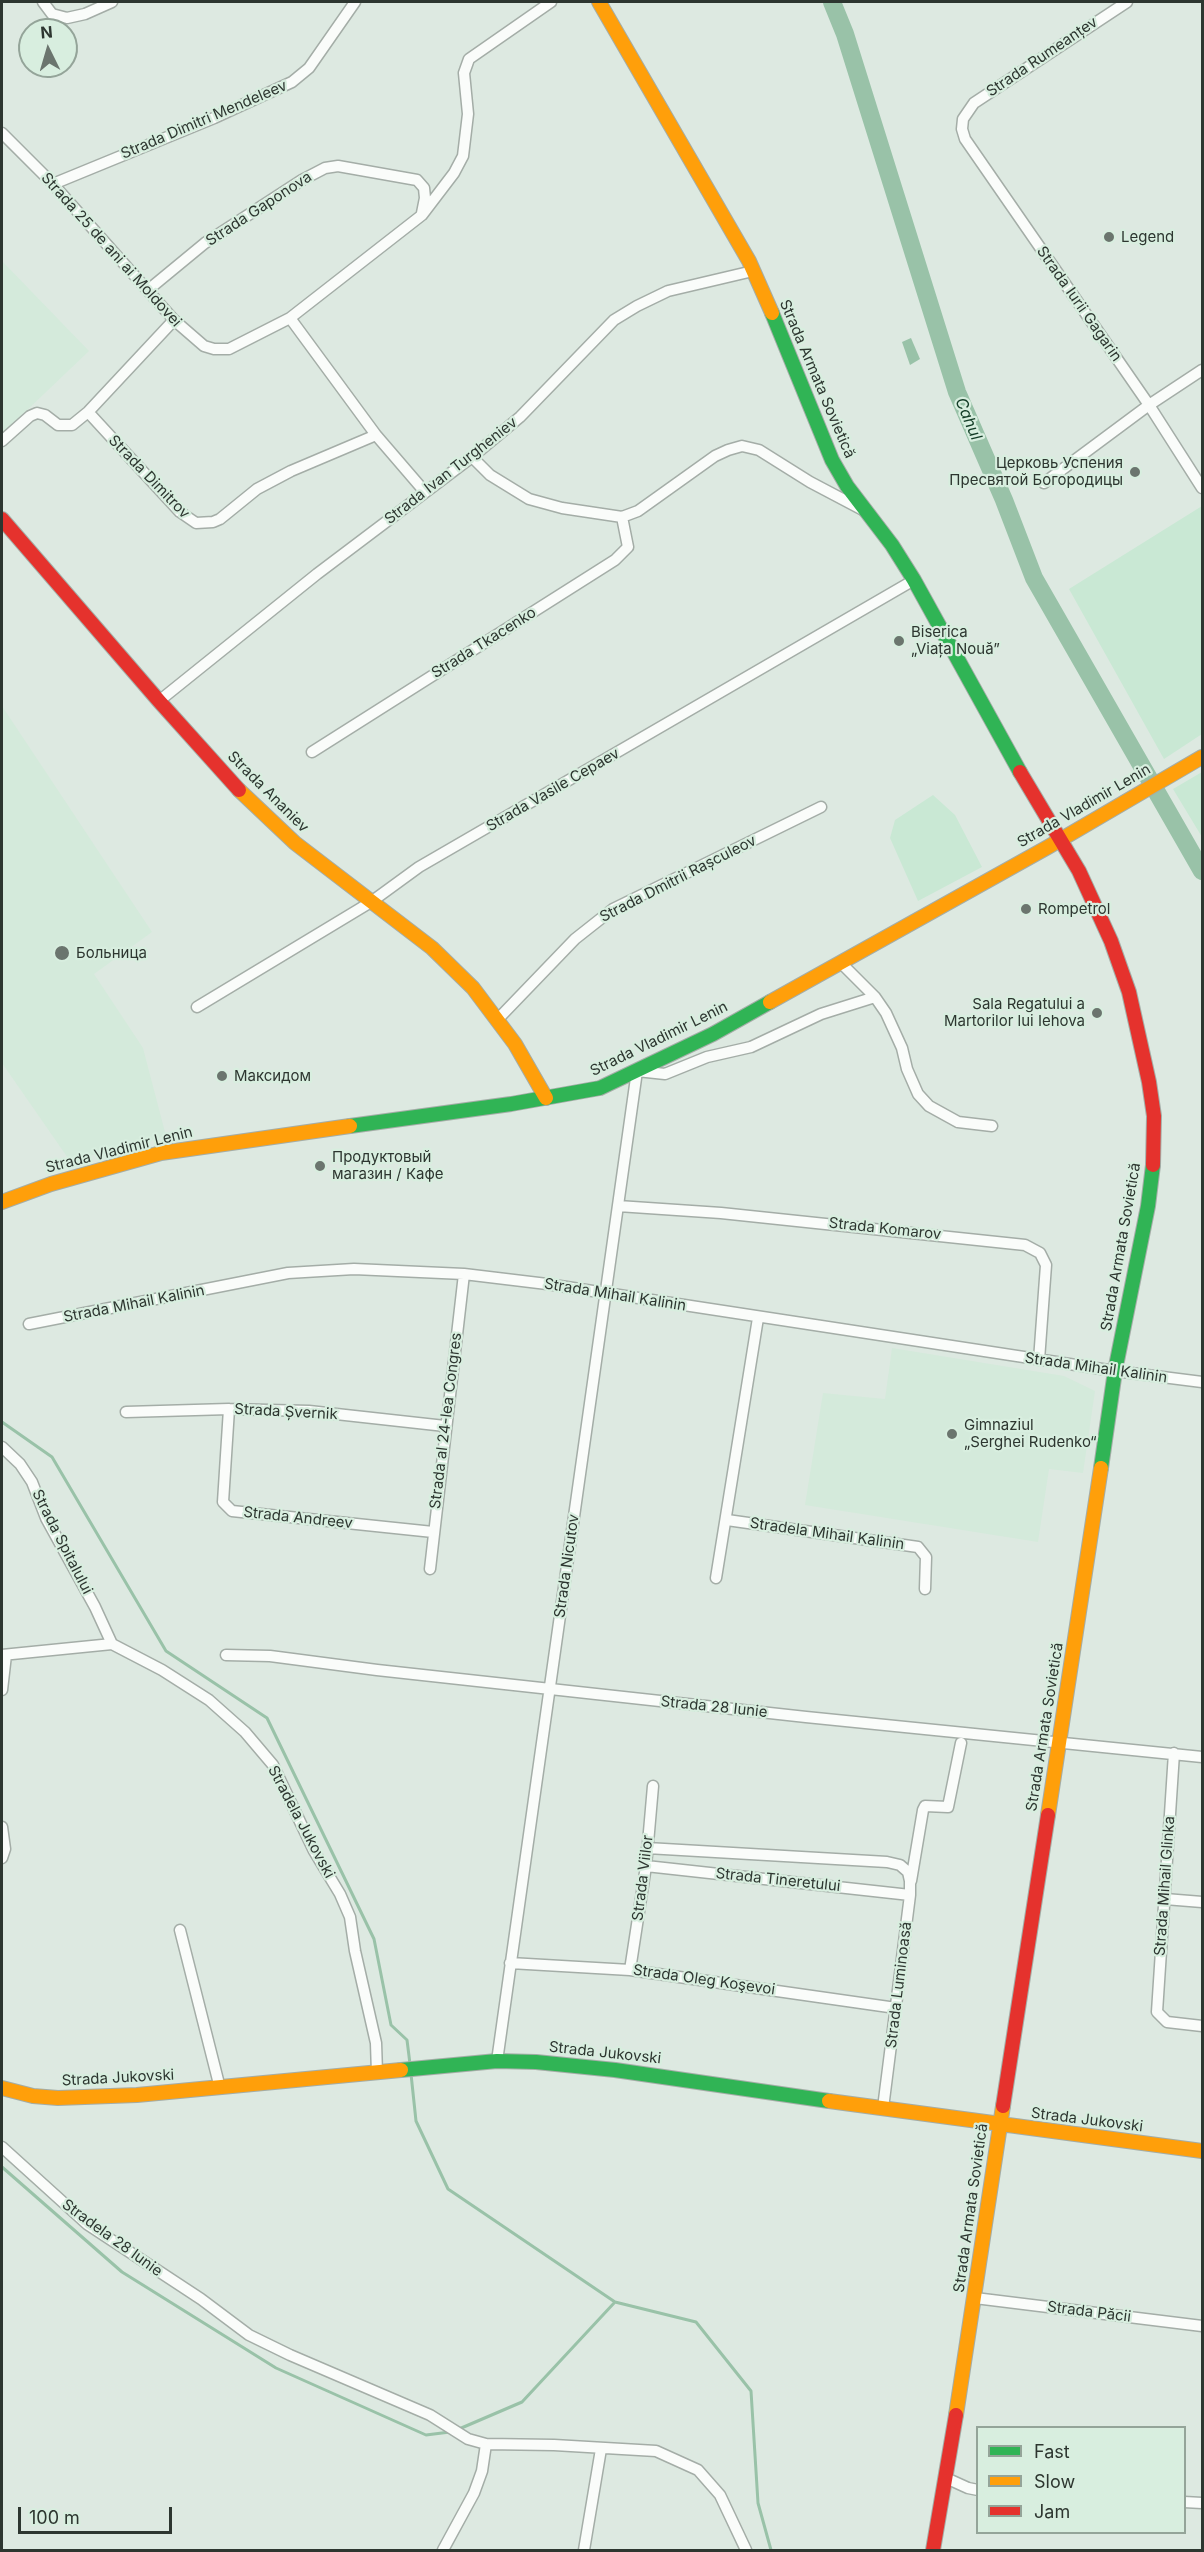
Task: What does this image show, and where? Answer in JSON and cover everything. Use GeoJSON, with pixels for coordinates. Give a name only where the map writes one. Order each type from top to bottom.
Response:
{"type":"FeatureCollection","features":[{"type":"Feature","properties":{"kind":"street"},"geometry":{"type":"LineString","coordinates":[[43,2],[52,14],[67,18],[85,14],[112,2]]}},
{"type":"Feature","properties":{"kind":"street","name":"Strada Dimitri Mendeleev"},"geometry":{"type":"LineString","coordinates":[[53,184],[214,118],[292,82],[309,68],[355,2]]}},
{"type":"Feature","properties":{"kind":"street","name":"Strada 25 de ani ai Moldovei"},"geometry":{"type":"LineString","coordinates":[[2,133],[53,184],[174,320],[204,346],[229,349],[290,318],[422,215],[454,173],[463,156],[468,114],[464,73],[469,59],[551,2]]}},
{"type":"Feature","properties":{"kind":"street","name":"Strada Armata Sovietică"},"geometry":{"type":"LineString","coordinates":[[599,2],[753,272],[832,460],[847,486],[892,545],[914,580],[1010,755],[1079,871],[1120,965],[1141,1043],[1154,1116],[1155,1157],[1148,1206],[1115,1371],[1093,1532],[975,2298],[933,2550]]}},
{"type":"Feature","properties":{"kind":"street","name":"Strada Rumeanțev"},"geometry":{"type":"LineString","coordinates":[[963,119],[974,103],[1126,2]]}},
{"type":"Feature","properties":{"kind":"street","name":"Strada Iurii Gagarin"},"geometry":{"type":"LineString","coordinates":[[963,119],[965,139],[1149,405],[1203,488]]}},
{"type":"Feature","properties":{"kind":"street","name":"Strada Gaponova"},"geometry":{"type":"LineString","coordinates":[[148,290],[206,243],[302,180],[325,168],[346,167],[417,180],[424,188],[422,215]]}},
{"type":"Feature","properties":{"kind":"street","name":"Strada Ivan Turgheniev"},"geometry":{"type":"LineString","coordinates":[[159,701],[317,574],[520,417],[614,320],[668,291],[753,272]]}},
{"type":"Feature","properties":{"kind":"street"},"geometry":{"type":"LineString","coordinates":[[290,318],[376,435],[424,492]]}},
{"type":"Feature","properties":{"kind":"street"},"geometry":{"type":"LineString","coordinates":[[2,441],[30,416],[37,414],[45,415],[52,422],[64,427],[72,425],[88,412],[174,320]]}},
{"type":"Feature","properties":{"kind":"street"},"geometry":{"type":"LineString","coordinates":[[1044,483],[1149,405],[1203,370]]}},
{"type":"Feature","properties":{"kind":"street","name":"Strada Dimitrov"},"geometry":{"type":"LineString","coordinates":[[88,412],[180,512],[196,523],[213,522],[220,519],[257,489],[291,471],[376,435]]}},
{"type":"Feature","properties":{"kind":"street"},"geometry":{"type":"LineString","coordinates":[[471,457],[490,475],[529,499],[562,508],[622,518],[638,511],[715,456],[742,446],[759,450],[810,482],[868,513]]}},
{"type":"Feature","properties":{"kind":"street","name":"Strada Tkacenko"},"geometry":{"type":"LineString","coordinates":[[312,752],[615,560],[628,547],[622,518]]}},
{"type":"Feature","properties":{"kind":"street","name":"Strada Ananiev"},"geometry":{"type":"LineString","coordinates":[[2,519],[159,701],[269,820],[295,843],[432,948],[455,969],[498,1019],[533,1073],[546,1098]]}},
{"type":"Feature","properties":{"kind":"street","name":"Strada Vasile Cepaev"},"geometry":{"type":"LineString","coordinates":[[197,1007],[371,902],[419,867],[914,580]]}},
{"type":"Feature","properties":{"kind":"street","name":"Strada Vladimir Lenin"},"geometry":{"type":"LineString","coordinates":[[2,1202],[51,1184],[161,1153],[546,1098],[600,1088],[713,1034],[1203,757]]}},
{"type":"Feature","properties":{"kind":"street","name":"Strada Dmitrii Rașculeov"},"geometry":{"type":"LineString","coordinates":[[498,1019],[574,939],[613,909],[821,807]]}},
{"type":"Feature","properties":{"kind":"street"},"geometry":{"type":"LineString","coordinates":[[842,963],[876,997],[895,1029],[918,1095],[929,1106],[958,1122],[992,1126]]}},
{"type":"Feature","properties":{"kind":"street"},"geometry":{"type":"LineString","coordinates":[[637,1071],[665,1074],[707,1057],[751,1047],[821,1014],[876,997]]}},
{"type":"Feature","properties":{"kind":"street","name":"Strada Nicutov"},"geometry":{"type":"LineString","coordinates":[[497,2061],[637,1071]]}},
{"type":"Feature","properties":{"kind":"street","name":"Strada Komarov"},"geometry":{"type":"LineString","coordinates":[[618,1206],[721,1213],[1025,1245],[1040,1253],[1046,1265],[1039,1359]]}},
{"type":"Feature","properties":{"kind":"street","name":"Strada Mihail Kalinin"},"geometry":{"type":"LineString","coordinates":[[29,1324],[140,1304],[288,1273],[315,1270],[464,1274],[1115,1371],[1203,1382]]}},
{"type":"Feature","properties":{"kind":"street","name":"Strada al 24-lea Congres"},"geometry":{"type":"LineString","coordinates":[[430,1569],[464,1274]]}},
{"type":"Feature","properties":{"kind":"street"},"geometry":{"type":"LineString","coordinates":[[716,1578],[758,1318]]}},
{"type":"Feature","properties":{"kind":"street","name":"Strada Șvernik"},"geometry":{"type":"LineString","coordinates":[[126,1412],[229,1409],[309,1411],[445,1426]]}},
{"type":"Feature","properties":{"kind":"street","name":"Strada Andreev"},"geometry":{"type":"LineString","coordinates":[[229,1409],[223,1502],[232,1511],[433,1532]]}},
{"type":"Feature","properties":{"kind":"street","name":"Strada Spitalului"},"geometry":{"type":"LineString","coordinates":[[2,1447],[20,1464],[32,1482],[46,1518],[95,1607],[112,1644]]}},
{"type":"Feature","properties":{"kind":"street","name":"Stradela Mihail Kalinin"},"geometry":{"type":"LineString","coordinates":[[727,1520],[918,1547],[927,1557],[925,1589]]}},
{"type":"Feature","properties":{"kind":"street"},"geometry":{"type":"LineString","coordinates":[[2,1690],[4,1655],[112,1644]]}},
{"type":"Feature","properties":{"kind":"street","name":"Stradela Jukovski"},"geometry":{"type":"LineString","coordinates":[[112,1644],[162,1670],[209,1700],[245,1732],[273,1765],[350,1917],[355,1951],[376,2043],[377,2073]]}},
{"type":"Feature","properties":{"kind":"street","name":"Strada 28 Iunie"},"geometry":{"type":"LineString","coordinates":[[226,1655],[270,1656],[549,1689],[1203,1757]]}},
{"type":"Feature","properties":{"kind":"street","name":"Strada Luminoasă"},"geometry":{"type":"LineString","coordinates":[[883,2108],[910,1881],[923,1810],[926,1806],[948,1807],[961,1743]]}},
{"type":"Feature","properties":{"kind":"street","name":"Strada Mihail Glinka"},"geometry":{"type":"LineString","coordinates":[[1174,1754],[1157,2006],[1161,2018],[1167,2022],[1203,2026]]}},
{"type":"Feature","properties":{"kind":"street","name":"Strada Viilor"},"geometry":{"type":"LineString","coordinates":[[630,1970],[646,1866],[653,1786]]}},
{"type":"Feature","properties":{"kind":"street"},"geometry":{"type":"LineString","coordinates":[[2,1827],[5,1849],[2,1858]]}},
{"type":"Feature","properties":{"kind":"street","name":"Strada Tineretului"},"geometry":{"type":"LineString","coordinates":[[647,1848],[887,1862],[900,1865],[908,1872],[910,1881]]}},
{"type":"Feature","properties":{"kind":"street","name":"Strada Tineretului"},"geometry":{"type":"LineString","coordinates":[[646,1866],[910,1894]]}},
{"type":"Feature","properties":{"kind":"street"},"geometry":{"type":"LineString","coordinates":[[1165,1899],[1203,1902]]}},
{"type":"Feature","properties":{"kind":"street"},"geometry":{"type":"LineString","coordinates":[[180,1930],[220,2088]]}},
{"type":"Feature","properties":{"kind":"street","name":"Strada Oleg Koşevoi"},"geometry":{"type":"LineString","coordinates":[[510,1963],[630,1970],[896,2008]]}},
{"type":"Feature","properties":{"kind":"street","name":"Strada Jukovski"},"geometry":{"type":"LineString","coordinates":[[2,2088],[33,2096],[58,2098],[220,2088],[497,2061],[615,2070],[1000,2125],[1203,2151]]}},
{"type":"Feature","properties":{"kind":"street","name":"Stradela 28 Iunie"},"geometry":{"type":"LineString","coordinates":[[2,2148],[87,2224],[201,2299],[249,2335],[430,2415],[468,2439],[486,2444]]}},
{"type":"Feature","properties":{"kind":"street","name":"Strada Păcii"},"geometry":{"type":"LineString","coordinates":[[975,2298],[1203,2326]]}},
{"type":"Feature","properties":{"kind":"street"},"geometry":{"type":"LineString","coordinates":[[443,2550],[474,2493],[482,2471],[486,2444],[656,2451],[698,2470],[720,2495],[746,2550]]}},
{"type":"Feature","properties":{"kind":"street"},"geometry":{"type":"LineString","coordinates":[[584,2550],[601,2449]]}},
{"type":"Feature","properties":{"kind":"street"},"geometry":{"type":"LineString","coordinates":[[946,2478],[976,2490]]}},
{"type":"Feature","properties":{"kind":"street"},"geometry":{"type":"LineString","coordinates":[[1186,2502],[1203,2503]]}},
{"type":"Feature","properties":{"kind":"shaded area"},"geometry":{"type":"Polygon","coordinates":[[[2,261],[89,351],[2,434],[2,261]]]}},
{"type":"Feature","properties":{"kind":"shaded area"},"geometry":{"type":"Polygon","coordinates":[[[911,338],[920,359],[910,365],[902,342],[911,338]]]}},
{"type":"Feature","properties":{"kind":"shaded area"},"geometry":{"type":"Polygon","coordinates":[[[1202,506],[1202,734],[1164,759],[1069,589],[1202,506]]]}},
{"type":"Feature","properties":{"kind":"shaded area","name":"Больница"},"geometry":{"type":"Polygon","coordinates":[[[2,706],[152,932],[94,974],[143,1048],[166,1136],[70,1161],[2,1063],[2,706]]]}},
{"type":"Feature","properties":{"kind":"shaded area"},"geometry":{"type":"Polygon","coordinates":[[[1202,772],[1202,837],[1173,789],[1202,772]]]}},
{"type":"Feature","properties":{"kind":"shaded area"},"geometry":{"type":"Polygon","coordinates":[[[933,795],[955,815],[982,867],[918,901],[890,838],[895,820],[933,795]]]}},
{"type":"Feature","properties":{"kind":"shaded area","name":"Gimnaziul „Serghei Rudenko“"},"geometry":{"type":"Polygon","coordinates":[[[892,1348],[1064,1376],[1095,1391],[1083,1473],[1049,1469],[1038,1542],[805,1505],[823,1393],[885,1399],[892,1348]]]}},
{"type":"Feature","properties":{"kind":"waterway","name":"Cahul"},"geometry":{"type":"LineString","coordinates":[[832,2],[845,34],[957,392],[1004,500],[1034,578],[1202,871]]}},
{"type":"Feature","properties":{"kind":"waterway"},"geometry":{"type":"LineString","coordinates":[[2,1422],[52,1457],[166,1651],[267,1718],[374,1939],[391,2025],[407,2040],[410,2064]]}},
{"type":"Feature","properties":{"kind":"waterway"},"geometry":{"type":"LineString","coordinates":[[411,2074],[416,2121],[448,2189],[615,2302],[696,2322],[751,2391],[758,2503],[771,2550]]}},
{"type":"Feature","properties":{"kind":"waterway"},"geometry":{"type":"LineString","coordinates":[[2,2167],[122,2272],[276,2368],[426,2435],[450,2432]]}},
{"type":"Feature","properties":{"kind":"waterway"},"geometry":{"type":"LineString","coordinates":[[459,2429],[522,2402],[615,2302]]}},
{"type":"Feature","properties":{"kind":"traffic: fast"},"geometry":{"type":"LineString","coordinates":[[772,313],[832,460],[847,486],[892,545],[914,580],[1020,772]]}},
{"type":"Feature","properties":{"kind":"traffic: fast"},"geometry":{"type":"LineString","coordinates":[[350,1126],[511,1104],[600,1088],[713,1034],[770,1002]]}},
{"type":"Feature","properties":{"kind":"traffic: fast"},"geometry":{"type":"LineString","coordinates":[[1101,1468],[1115,1371],[1148,1206],[1153,1165]]}},
{"type":"Feature","properties":{"kind":"traffic: fast"},"geometry":{"type":"LineString","coordinates":[[401,2070],[497,2061],[536,2062],[615,2070],[829,2101]]}},
{"type":"Feature","properties":{"kind":"traffic: slow"},"geometry":{"type":"LineString","coordinates":[[599,2],[749,261],[772,313]]}},
{"type":"Feature","properties":{"kind":"traffic: slow"},"geometry":{"type":"LineString","coordinates":[[770,1002],[1048,847],[1202,757]]}},
{"type":"Feature","properties":{"kind":"traffic: slow"},"geometry":{"type":"LineString","coordinates":[[239,790],[295,843],[432,948],[473,988],[515,1044],[546,1098]]}},
{"type":"Feature","properties":{"kind":"traffic: slow"},"geometry":{"type":"LineString","coordinates":[[2,1202],[51,1184],[161,1153],[350,1126]]}},
{"type":"Feature","properties":{"kind":"traffic: slow"},"geometry":{"type":"LineString","coordinates":[[1048,1815],[1101,1468]]}},
{"type":"Feature","properties":{"kind":"traffic: slow"},"geometry":{"type":"LineString","coordinates":[[2,2088],[33,2096],[58,2098],[137,2095],[401,2070]]}},
{"type":"Feature","properties":{"kind":"traffic: slow"},"geometry":{"type":"LineString","coordinates":[[829,2101],[1202,2151]]}},
{"type":"Feature","properties":{"kind":"traffic: slow"},"geometry":{"type":"LineString","coordinates":[[956,2415],[1003,2106]]}},
{"type":"Feature","properties":{"kind":"traffic: jam"},"geometry":{"type":"LineString","coordinates":[[2,519],[239,790]]}},
{"type":"Feature","properties":{"kind":"traffic: jam"},"geometry":{"type":"LineString","coordinates":[[1020,772],[1079,871],[1111,941],[1129,992],[1149,1082],[1154,1116],[1153,1165]]}},
{"type":"Feature","properties":{"kind":"traffic: jam"},"geometry":{"type":"LineString","coordinates":[[1003,2106],[1048,1815]]}},
{"type":"Feature","properties":{"kind":"traffic: jam"},"geometry":{"type":"LineString","coordinates":[[933,2550],[956,2415]]}},
{"type":"Feature","properties":{"kind":"place","name":"Legend"},"geometry":{"type":"Point","coordinates":[1109,237]}},
{"type":"Feature","properties":{"kind":"place","name":"Церковь Успения Пресвятой Богородицы"},"geometry":{"type":"Point","coordinates":[1135,472]}},
{"type":"Feature","properties":{"kind":"place","name":"Biserica „Viața Nouă”"},"geometry":{"type":"Point","coordinates":[899,641]}},
{"type":"Feature","properties":{"kind":"place","name":"Rompetrol"},"geometry":{"type":"Point","coordinates":[1026,909]}},
{"type":"Feature","properties":{"kind":"place","name":"Больница"},"geometry":{"type":"Point","coordinates":[62,953]}},
{"type":"Feature","properties":{"kind":"place","name":"Sala Regatului a Martorilor lui Iehova"},"geometry":{"type":"Point","coordinates":[1097,1013]}},
{"type":"Feature","properties":{"kind":"place","name":"Максидом"},"geometry":{"type":"Point","coordinates":[222,1076]}},
{"type":"Feature","properties":{"kind":"place","name":"Продуктовый магазин / Кафе"},"geometry":{"type":"Point","coordinates":[320,1166]}},
{"type":"Feature","properties":{"kind":"place","name":"Gimnaziul „Serghei Rudenko“"},"geometry":{"type":"Point","coordinates":[952,1434]}}]}
